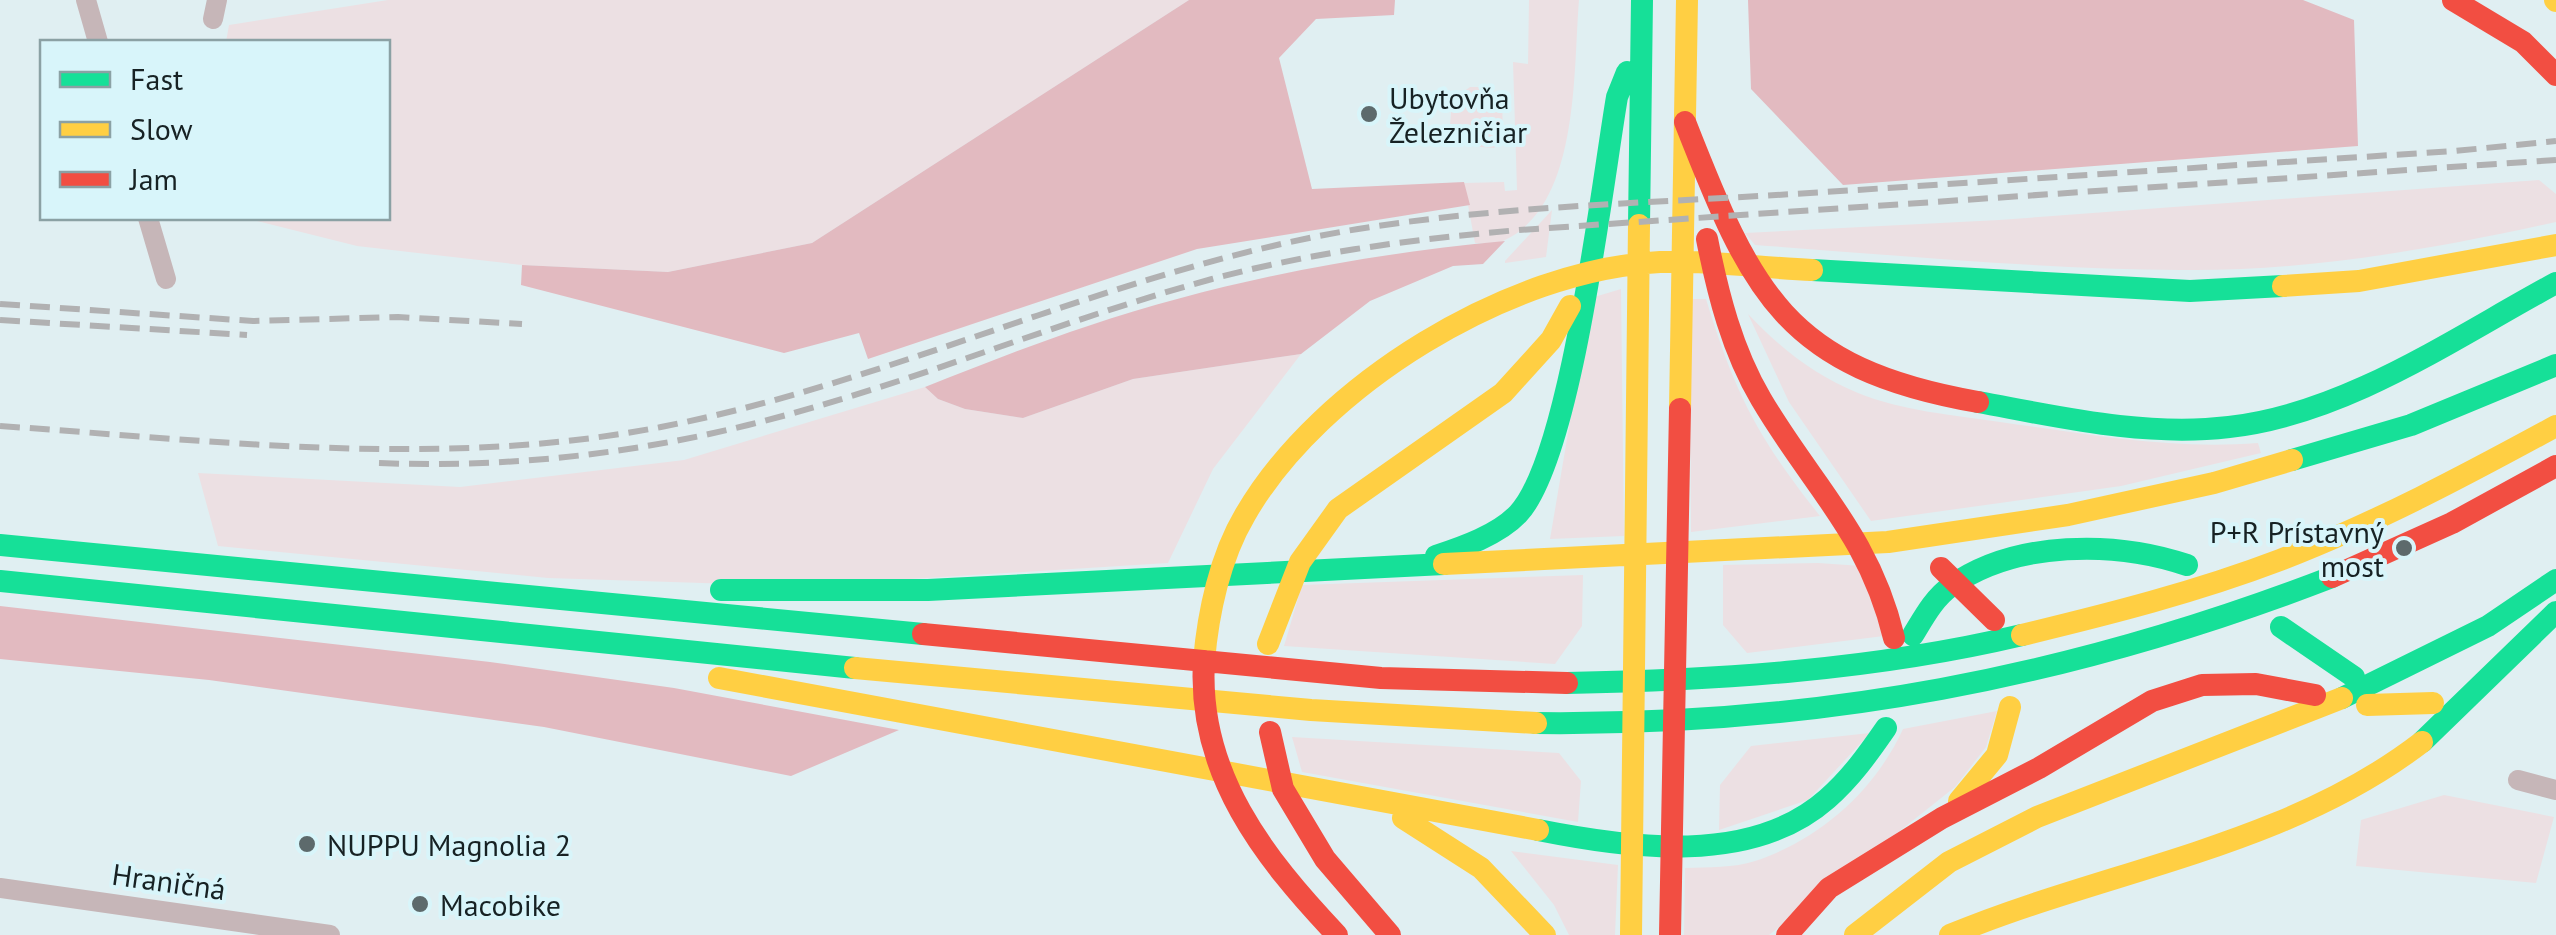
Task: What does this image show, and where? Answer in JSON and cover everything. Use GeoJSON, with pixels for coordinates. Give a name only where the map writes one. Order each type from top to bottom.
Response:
{"type":"FeatureCollection","features":[{"type":"Feature","properties":{"kind":"main road"},"geometry":{"type":"LineString","coordinates":[[1631,935],[1642,0]]}},
{"type":"Feature","properties":{"kind":"main road"},"geometry":{"type":"LineString","coordinates":[[1670,935],[1688,0]]}},
{"type":"Feature","properties":{"kind":"main road"},"geometry":{"type":"LineString","coordinates":[[2454,0],[2523,42],[2556,75]]}},
{"type":"Feature","properties":{"kind":"main road"},"geometry":{"type":"LineString","coordinates":[[1373,569],[1467,546],[1517,514],[1540,478],[1572,363],[1617,97],[1642,35]]}},
{"type":"Feature","properties":{"kind":"main road"},"geometry":{"type":"LineString","coordinates":[[1686,122],[1734,247],[1775,312],[1839,358],[1902,387],[2190,429],[2232,427],[2274,418],[2380,374],[2556,283]]}},
{"type":"Feature","properties":{"kind":"main road"},"geometry":{"type":"LineString","coordinates":[[1686,122],[1710,254],[1739,358],[1789,442],[1871,557],[1904,637],[1952,585],[1985,568],[2121,548],[2154,553],[2186,565]]}},
{"type":"Feature","properties":{"kind":"main road"},"geometry":{"type":"LineString","coordinates":[[1337,935],[1268,861],[1235,807],[1222,772],[1208,722],[1200,670],[1213,601],[1238,527],[1278,468],[1375,374],[1486,308],[1582,274],[1660,262],[2009,285],[2190,291],[2359,281],[2556,245]]}},
{"type":"Feature","properties":{"kind":"main road"},"geometry":{"type":"LineString","coordinates":[[1268,644],[1279,604],[1324,525],[1354,495],[1517,385],[1552,344],[1588,266]]}},
{"type":"Feature","properties":{"kind":"main road"},"geometry":{"type":"LineString","coordinates":[[618,603],[678,590],[928,590],[1888,542],[2068,515],[2214,483],[2411,425],[2556,365]]}},
{"type":"Feature","properties":{"kind":"main road"},"geometry":{"type":"LineString","coordinates":[[0,546],[1476,684],[1650,685],[1848,668],[2038,633],[2216,579],[2366,522],[2556,426]]}},
{"type":"Feature","properties":{"kind":"main road"},"geometry":{"type":"LineString","coordinates":[[0,581],[923,676],[1473,722],[1648,723],[1851,706],[2048,670],[2232,614],[2420,536],[2556,466]]}},
{"type":"Feature","properties":{"kind":"main road"},"geometry":{"type":"LineString","coordinates":[[1888,542],[1933,563],[1987,611]]}},
{"type":"Feature","properties":{"kind":"main road"},"geometry":{"type":"LineString","coordinates":[[1855,935],[1915,885],[1962,854],[2080,799],[2276,728],[2421,662],[2480,631],[2556,580]]}},
{"type":"Feature","properties":{"kind":"main road"},"geometry":{"type":"LineString","coordinates":[[1950,935],[2045,897],[2275,822],[2376,774],[2458,710],[2556,612]]}},
{"type":"Feature","properties":{"kind":"main road"},"geometry":{"type":"LineString","coordinates":[[2281,627],[2354,677]]}},
{"type":"Feature","properties":{"kind":"main road"},"geometry":{"type":"LineString","coordinates":[[616,643],[703,675],[1372,802],[1578,838],[1679,846],[1719,844],[1779,829],[1822,806],[1856,776],[1886,728]]}},
{"type":"Feature","properties":{"kind":"main road"},"geometry":{"type":"LineString","coordinates":[[2510,676],[2542,661]]}},
{"type":"Feature","properties":{"kind":"main road"},"geometry":{"type":"LineString","coordinates":[[1788,935],[1829,888],[1942,818],[2174,692],[2202,685],[2256,684],[2315,695]]}},
{"type":"Feature","properties":{"kind":"main road"},"geometry":{"type":"LineString","coordinates":[[2368,705],[2433,703],[2390,695]]}},
{"type":"Feature","properties":{"kind":"main road"},"geometry":{"type":"LineString","coordinates":[[1942,818],[1997,755],[2010,707]]}},
{"type":"Feature","properties":{"kind":"main road"},"geometry":{"type":"LineString","coordinates":[[1270,732],[1283,789],[1325,859],[1390,935]]}},
{"type":"Feature","properties":{"kind":"main road"},"geometry":{"type":"LineString","coordinates":[[1372,802],[1486,868],[1516,896],[1545,935]]}},
{"type":"Feature","properties":{"kind":"street"},"geometry":{"type":"LineString","coordinates":[[86,0],[97,40]]}},
{"type":"Feature","properties":{"kind":"street"},"geometry":{"type":"LineString","coordinates":[[149,220],[166,279]]}},
{"type":"Feature","properties":{"kind":"street"},"geometry":{"type":"LineString","coordinates":[[2518,780],[2556,790]]}},
{"type":"Feature","properties":{"kind":"street","name":"Hraničná"},"geometry":{"type":"LineString","coordinates":[[0,888],[330,935]]}},
{"type":"Feature","properties":{"kind":"shaded area"},"geometry":{"type":"Polygon","coordinates":[[[388,0],[1189,0],[812,243],[668,272],[522,265],[357,246],[257,221],[390,220],[390,40],[226,40],[229,25],[388,0]]]}},
{"type":"Feature","properties":{"kind":"shaded area"},"geometry":{"type":"Polygon","coordinates":[[[1189,0],[1395,0],[1394,15],[1316,19],[1279,58],[1312,189],[1464,182],[1470,205],[1197,249],[868,359],[859,333],[784,353],[521,285],[522,265],[668,272],[812,243],[1189,0]]]}},
{"type":"Feature","properties":{"kind":"shaded area"},"geometry":{"type":"Polygon","coordinates":[[[1529,0],[1579,0],[1568,134],[1547,197],[1529,222],[1505,240],[1475,243],[1464,183],[1504,182],[1505,191],[1517,190],[1513,62],[1528,64],[1529,0]]]}},
{"type":"Feature","properties":{"kind":"shaded area"},"geometry":{"type":"Polygon","coordinates":[[[1748,0],[2303,0],[2354,20],[2358,146],[1843,185],[1751,89],[1748,0]]]}},
{"type":"Feature","properties":{"kind":"shaded area"},"geometry":{"type":"Polygon","coordinates":[[[1470,87],[1482,87],[1502,98],[1503,138],[1494,148],[1467,146],[1450,125],[1452,100],[1470,87]]]}},
{"type":"Feature","properties":{"kind":"shaded area"},"geometry":{"type":"Polygon","coordinates":[[[2539,180],[2556,194],[2556,222],[2416,250],[2274,267],[2127,269],[1967,261],[1755,245],[1745,233],[1999,220],[2539,180]]]}},
{"type":"Feature","properties":{"kind":"shaded area"},"geometry":{"type":"Polygon","coordinates":[[[1552,210],[1546,257],[1505,263],[1505,261],[1552,210]]]}},
{"type":"Feature","properties":{"kind":"shaded area"},"geometry":{"type":"Polygon","coordinates":[[[1505,241],[1483,264],[1453,266],[1370,301],[1301,354],[1133,379],[1023,418],[965,409],[938,399],[925,387],[1067,333],[1190,296],[1347,262],[1505,241]]]}},
{"type":"Feature","properties":{"kind":"shaded area"},"geometry":{"type":"Polygon","coordinates":[[[1621,289],[1624,536],[1550,539],[1591,298],[1621,289]]]}},
{"type":"Feature","properties":{"kind":"shaded area"},"geometry":{"type":"Polygon","coordinates":[[[1690,299],[1706,299],[1727,362],[1751,414],[1780,463],[1820,516],[1691,532],[1690,299]]]}},
{"type":"Feature","properties":{"kind":"shaded area"},"geometry":{"type":"Polygon","coordinates":[[[1748,314],[1812,369],[1858,393],[1893,404],[2129,440],[2258,443],[2261,453],[2121,486],[1871,521],[1789,402],[1748,314]]]}},
{"type":"Feature","properties":{"kind":"shaded area"},"geometry":{"type":"Polygon","coordinates":[[[1301,354],[1213,469],[1168,563],[797,586],[548,578],[218,546],[198,473],[460,487],[684,460],[925,387],[938,399],[965,409],[1023,418],[1133,379],[1301,354]]]}},
{"type":"Feature","properties":{"kind":"shaded area"},"geometry":{"type":"Polygon","coordinates":[[[1723,565],[1862,566],[1884,636],[1747,653],[1723,625],[1723,565]]]}},
{"type":"Feature","properties":{"kind":"shaded area"},"geometry":{"type":"Polygon","coordinates":[[[1583,575],[1582,626],[1555,664],[1284,646],[1302,585],[1583,575]]]}},
{"type":"Feature","properties":{"kind":"shaded area"},"geometry":{"type":"Polygon","coordinates":[[[0,606],[490,662],[674,688],[899,730],[791,776],[544,727],[209,680],[0,659],[0,606]]]}},
{"type":"Feature","properties":{"kind":"shaded area"},"geometry":{"type":"Polygon","coordinates":[[[1997,711],[1986,747],[1955,787],[1769,935],[1684,935],[1685,868],[1738,865],[1779,852],[1843,810],[1877,772],[1903,729],[1997,711]]]}},
{"type":"Feature","properties":{"kind":"shaded area"},"geometry":{"type":"Polygon","coordinates":[[[1870,733],[1808,800],[1719,830],[1720,785],[1751,746],[1870,733]]]}},
{"type":"Feature","properties":{"kind":"shaded area"},"geometry":{"type":"Polygon","coordinates":[[[1292,737],[1559,753],[1581,781],[1578,822],[1302,772],[1292,737]]]}},
{"type":"Feature","properties":{"kind":"shaded area"},"geometry":{"type":"Polygon","coordinates":[[[2444,795],[2554,817],[2536,883],[2356,866],[2361,820],[2444,795]]]}},
{"type":"Feature","properties":{"kind":"shaded area"},"geometry":{"type":"Polygon","coordinates":[[[1511,851],[1618,865],[1615,935],[1569,935],[1554,905],[1511,851]]]}},
{"type":"Feature","properties":{"kind":"railway"},"geometry":{"type":"LineString","coordinates":[[0,426],[331,448],[497,447],[579,440],[749,407],[1181,270],[1358,229],[1521,210],[2455,151],[2556,141]]}},
{"type":"Feature","properties":{"kind":"railway"},"geometry":{"type":"LineString","coordinates":[[379,463],[519,461],[611,452],[703,435],[865,392],[1212,279],[1288,261],[1403,242],[1519,230],[2556,160]]}},
{"type":"Feature","properties":{"kind":"railway"},"geometry":{"type":"LineString","coordinates":[[0,304],[253,321],[398,317],[522,324]]}},
{"type":"Feature","properties":{"kind":"railway"},"geometry":{"type":"LineString","coordinates":[[0,320],[247,335]]}},
{"type":"Feature","properties":{"kind":"traffic: fast"},"geometry":{"type":"LineString","coordinates":[[1639,225],[1642,0]]}},
{"type":"Feature","properties":{"kind":"traffic: fast"},"geometry":{"type":"LineString","coordinates":[[1436,556],[1501,528],[1518,514],[1537,484],[1569,380],[1617,97],[1627,72]]}},
{"type":"Feature","properties":{"kind":"traffic: fast"},"geometry":{"type":"LineString","coordinates":[[1812,270],[2190,291],[2283,286]]}},
{"type":"Feature","properties":{"kind":"traffic: fast"},"geometry":{"type":"LineString","coordinates":[[1978,402],[2103,424],[2166,429],[2229,427],[2272,419],[2315,407],[2398,371],[2556,283]]}},
{"type":"Feature","properties":{"kind":"traffic: fast"},"geometry":{"type":"LineString","coordinates":[[2292,460],[2411,425],[2556,365]]}},
{"type":"Feature","properties":{"kind":"traffic: fast"},"geometry":{"type":"LineString","coordinates":[[0,545],[923,634]]}},
{"type":"Feature","properties":{"kind":"traffic: fast"},"geometry":{"type":"LineString","coordinates":[[1913,635],[1930,608],[1951,586],[2005,560],[2067,549],[2098,549],[2187,565]]}},
{"type":"Feature","properties":{"kind":"traffic: fast"},"geometry":{"type":"LineString","coordinates":[[721,590],[928,590],[1444,564]]}},
{"type":"Feature","properties":{"kind":"traffic: fast"},"geometry":{"type":"LineString","coordinates":[[1536,723],[1742,716],[1941,689],[2137,643],[2332,577]]}},
{"type":"Feature","properties":{"kind":"traffic: fast"},"geometry":{"type":"LineString","coordinates":[[2342,698],[2488,626],[2556,580]]}},
{"type":"Feature","properties":{"kind":"traffic: fast"},"geometry":{"type":"LineString","coordinates":[[0,581],[855,668]]}},
{"type":"Feature","properties":{"kind":"traffic: fast"},"geometry":{"type":"LineString","coordinates":[[2422,742],[2556,612]]}},
{"type":"Feature","properties":{"kind":"traffic: fast"},"geometry":{"type":"LineString","coordinates":[[2281,627],[2354,677]]}},
{"type":"Feature","properties":{"kind":"traffic: fast"},"geometry":{"type":"LineString","coordinates":[[1567,683],[1682,679],[1853,665],[2022,635]]}},
{"type":"Feature","properties":{"kind":"traffic: fast"},"geometry":{"type":"LineString","coordinates":[[1538,830],[1649,846],[1726,843],[1763,835],[1796,820],[1827,799],[1886,728]]}},
{"type":"Feature","properties":{"kind":"traffic: slow"},"geometry":{"type":"LineString","coordinates":[[1680,409],[1687,0]]}},
{"type":"Feature","properties":{"kind":"traffic: slow"},"geometry":{"type":"LineString","coordinates":[[1631,935],[1639,225]]}},
{"type":"Feature","properties":{"kind":"traffic: slow"},"geometry":{"type":"LineString","coordinates":[[2283,286],[2359,281],[2556,245]]}},
{"type":"Feature","properties":{"kind":"traffic: slow"},"geometry":{"type":"LineString","coordinates":[[1204,661],[1217,586],[1229,549],[1245,515],[1278,467],[1320,422],[1424,342],[1542,286],[1602,270],[1660,262],[1812,270]]}},
{"type":"Feature","properties":{"kind":"traffic: slow"},"geometry":{"type":"LineString","coordinates":[[1268,644],[1300,562],[1338,509],[1503,393],[1551,340],[1570,306]]}},
{"type":"Feature","properties":{"kind":"traffic: slow"},"geometry":{"type":"LineString","coordinates":[[2022,635],[2184,592],[2316,546],[2556,426]]}},
{"type":"Feature","properties":{"kind":"traffic: slow"},"geometry":{"type":"LineString","coordinates":[[1444,564],[1888,542],[2068,515],[2214,483],[2292,460]]}},
{"type":"Feature","properties":{"kind":"traffic: slow"},"geometry":{"type":"LineString","coordinates":[[855,668],[1311,710],[1536,723]]}},
{"type":"Feature","properties":{"kind":"traffic: slow"},"geometry":{"type":"LineString","coordinates":[[719,678],[1538,830]]}},
{"type":"Feature","properties":{"kind":"traffic: slow"},"geometry":{"type":"LineString","coordinates":[[1855,935],[1949,862],[2037,817],[2342,698]]}},
{"type":"Feature","properties":{"kind":"traffic: slow"},"geometry":{"type":"LineString","coordinates":[[2367,705],[2433,703]]}},
{"type":"Feature","properties":{"kind":"traffic: slow"},"geometry":{"type":"LineString","coordinates":[[1959,801],[1997,755],[2010,707]]}},
{"type":"Feature","properties":{"kind":"traffic: slow"},"geometry":{"type":"LineString","coordinates":[[1950,935],[2254,832],[2369,778],[2422,742]]}},
{"type":"Feature","properties":{"kind":"traffic: slow"},"geometry":{"type":"LineString","coordinates":[[1403,818],[1481,868],[1545,935]]}},
{"type":"Feature","properties":{"kind":"traffic: jam"},"geometry":{"type":"LineString","coordinates":[[2453,0],[2523,42],[2556,75]]}},
{"type":"Feature","properties":{"kind":"traffic: jam"},"geometry":{"type":"LineString","coordinates":[[1685,122],[1732,233],[1756,277],[1784,313],[1818,344],[1860,368],[1913,387],[1978,402]]}},
{"type":"Feature","properties":{"kind":"traffic: jam"},"geometry":{"type":"LineString","coordinates":[[1707,239],[1727,321],[1742,361],[1780,430],[1837,512],[1870,569],[1894,638]]}},
{"type":"Feature","properties":{"kind":"traffic: jam"},"geometry":{"type":"LineString","coordinates":[[1670,935],[1680,409]]}},
{"type":"Feature","properties":{"kind":"traffic: jam"},"geometry":{"type":"LineString","coordinates":[[2332,577],[2452,523],[2556,466]]}},
{"type":"Feature","properties":{"kind":"traffic: jam"},"geometry":{"type":"LineString","coordinates":[[1941,568],[1994,620]]}},
{"type":"Feature","properties":{"kind":"traffic: jam"},"geometry":{"type":"LineString","coordinates":[[923,634],[1381,678],[1567,683]]}},
{"type":"Feature","properties":{"kind":"traffic: jam"},"geometry":{"type":"LineString","coordinates":[[1204,661],[1205,702],[1212,740],[1240,811],[1284,875],[1337,935]]}},
{"type":"Feature","properties":{"kind":"traffic: jam"},"geometry":{"type":"LineString","coordinates":[[1787,935],[1829,888],[1942,818],[2039,768],[2152,701],[2202,685],[2256,684],[2315,695]]}},
{"type":"Feature","properties":{"kind":"traffic: jam"},"geometry":{"type":"LineString","coordinates":[[1270,732],[1283,789],[1325,859],[1390,935]]}},
{"type":"Feature","properties":{"kind":"place","name":"Ubytovňa Železničiar"},"geometry":{"type":"Point","coordinates":[1369,114]}},
{"type":"Feature","properties":{"kind":"place","name":"P+R Prístavný most"},"geometry":{"type":"Point","coordinates":[2404,548]}},
{"type":"Feature","properties":{"kind":"place","name":"NUPPU Magnolia 2"},"geometry":{"type":"Point","coordinates":[307,844]}},
{"type":"Feature","properties":{"kind":"place","name":"Macobike"},"geometry":{"type":"Point","coordinates":[420,904]}}]}
